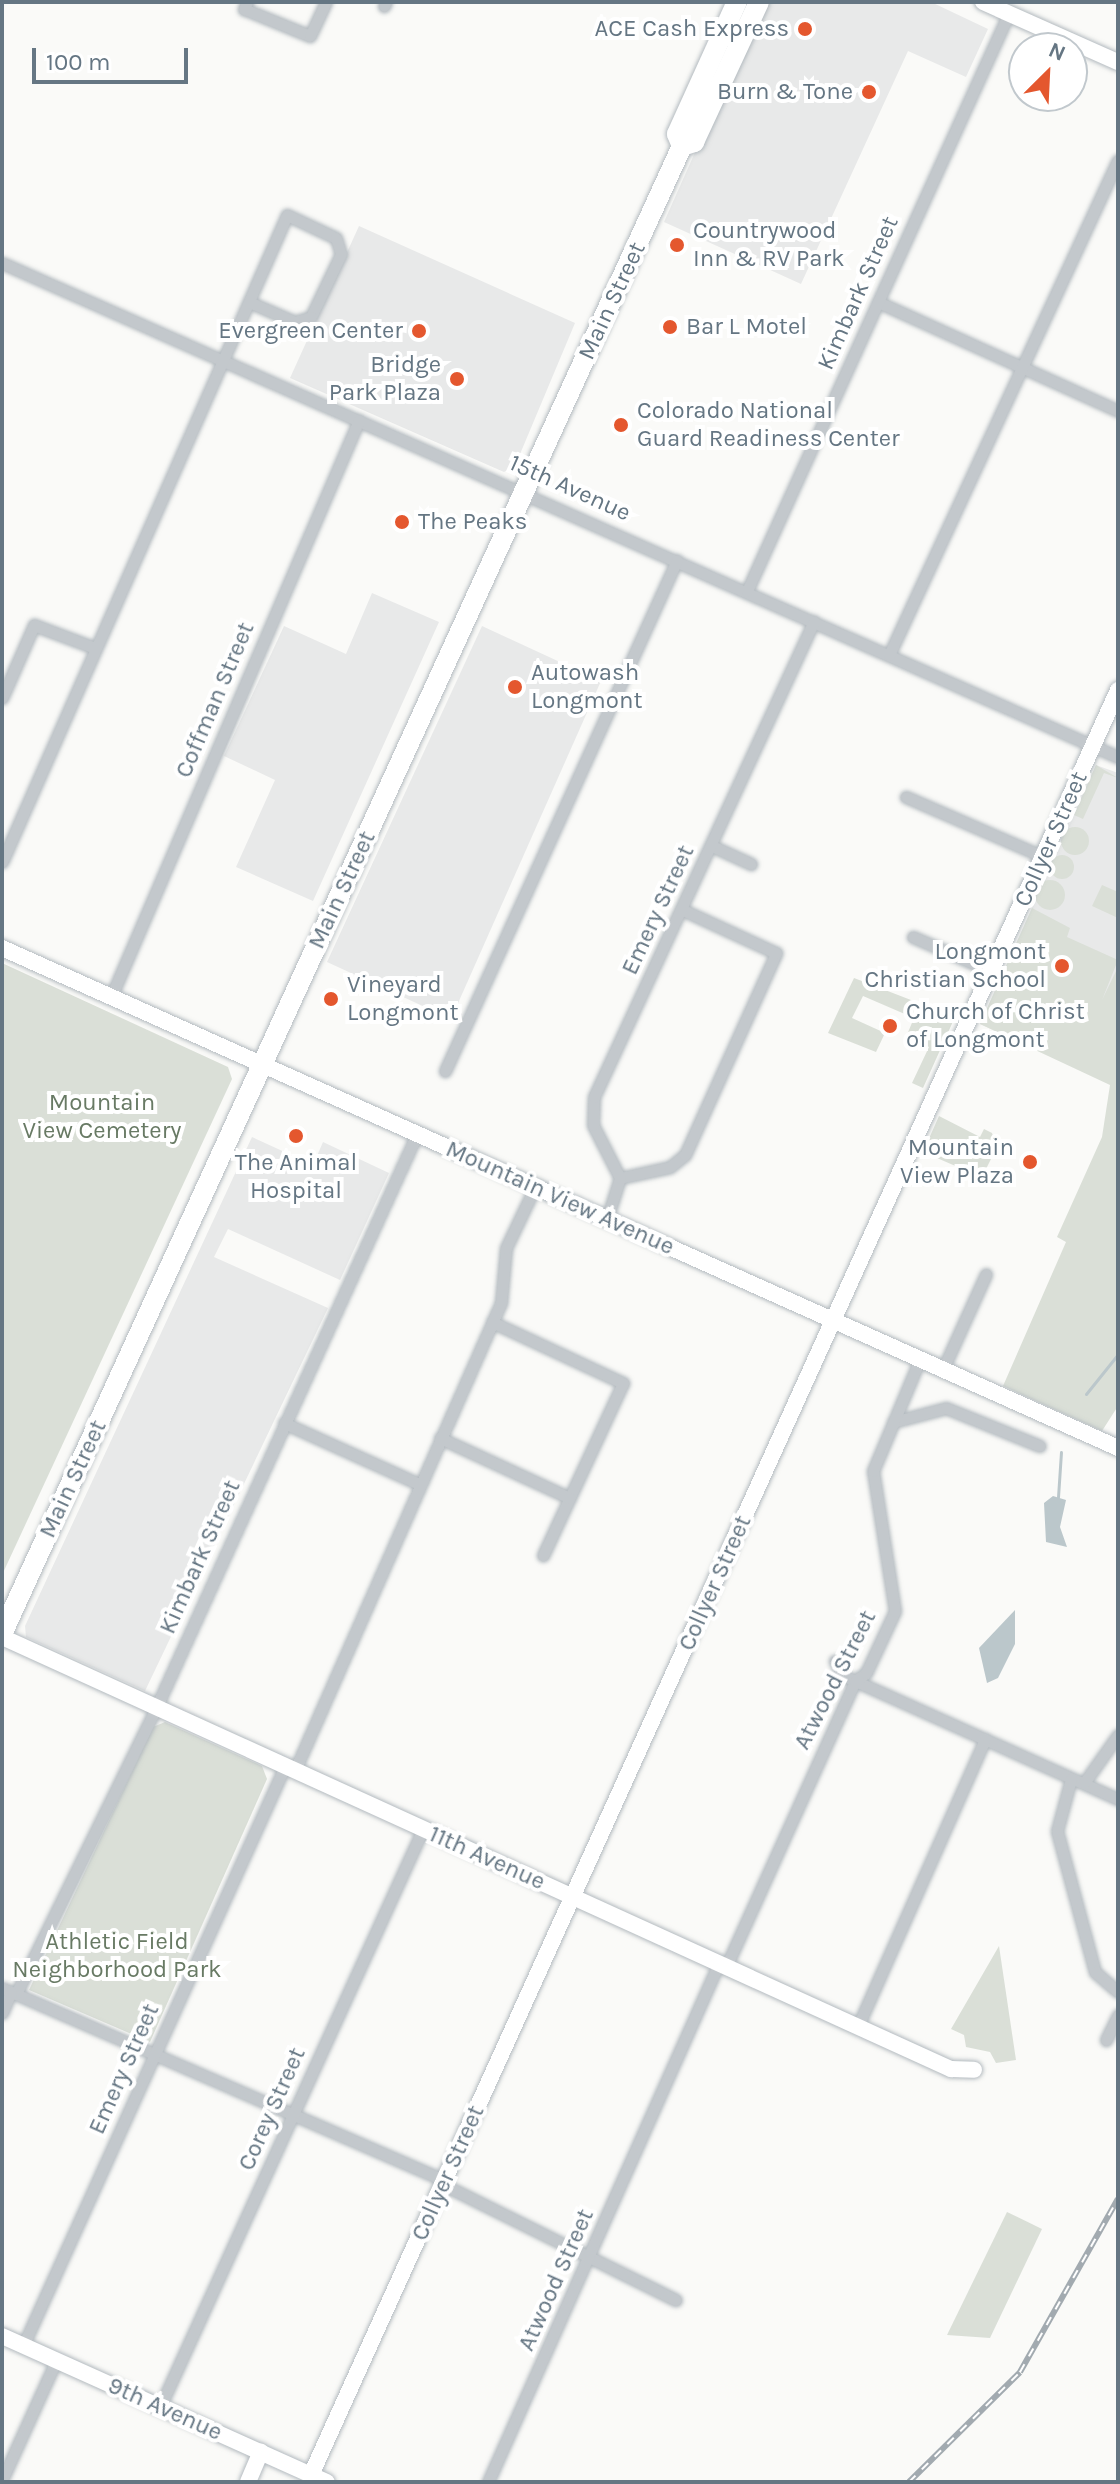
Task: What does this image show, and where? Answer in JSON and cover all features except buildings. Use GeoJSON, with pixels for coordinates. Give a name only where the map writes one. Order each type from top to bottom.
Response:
{"type":"FeatureCollection","features":[{"type":"Feature","properties":{"kind":"highway","name":"Main Street"},"geometry":{"type":"LineString","coordinates":[[682,146],[677,134],[737,2]]}},
{"type":"Feature","properties":{"kind":"highway","name":"Main Street"},"geometry":{"type":"LineString","coordinates":[[2,1636],[682,146],[694,142],[759,2]]}},
{"type":"Feature","properties":{"kind":"street"},"geometry":{"type":"LineString","coordinates":[[247,2],[244,9],[310,36],[326,2]]}},
{"type":"Feature","properties":{"kind":"street"},"geometry":{"type":"LineString","coordinates":[[983,2],[1118,62]]}},
{"type":"Feature","properties":{"kind":"street","name":"Kimbark Street"},"geometry":{"type":"LineString","coordinates":[[747,591],[1009,13]]}},
{"type":"Feature","properties":{"kind":"street"},"geometry":{"type":"LineString","coordinates":[[889,655],[1118,160]]}},
{"type":"Feature","properties":{"kind":"street"},"geometry":{"type":"LineString","coordinates":[[2,862],[287,215],[336,238],[341,254],[311,317],[295,322],[249,302]]}},
{"type":"Feature","properties":{"kind":"street","name":"15th Avenue"},"geometry":{"type":"LineString","coordinates":[[2,263],[525,490],[1118,757]]}},
{"type":"Feature","properties":{"kind":"street"},"geometry":{"type":"LineString","coordinates":[[878,302],[1118,411]]}},
{"type":"Feature","properties":{"kind":"street","name":"Coffman Street"},"geometry":{"type":"LineString","coordinates":[[111,997],[359,420]]}},
{"type":"Feature","properties":{"kind":"street"},"geometry":{"type":"LineString","coordinates":[[445,1071],[677,560]]}},
{"type":"Feature","properties":{"kind":"street","name":"Emery Street"},"geometry":{"type":"LineString","coordinates":[[620,1178],[593,1125],[594,1097],[814,621]]}},
{"type":"Feature","properties":{"kind":"street"},"geometry":{"type":"LineString","coordinates":[[2,698],[34,625],[95,648]]}},
{"type":"Feature","properties":{"kind":"street","name":"Collyer Street"},"geometry":{"type":"LineString","coordinates":[[319,2478],[443,2182],[1118,690]]}},
{"type":"Feature","properties":{"kind":"street"},"geometry":{"type":"LineString","coordinates":[[906,797],[1042,856]]}},
{"type":"Feature","properties":{"kind":"street"},"geometry":{"type":"LineString","coordinates":[[712,846],[751,864]]}},
{"type":"Feature","properties":{"kind":"street"},"geometry":{"type":"LineString","coordinates":[[607,1219],[620,1178],[670,1167],[685,1155],[776,953],[683,910]]}},
{"type":"Feature","properties":{"kind":"street"},"geometry":{"type":"LineString","coordinates":[[913,937],[991,971]]}},
{"type":"Feature","properties":{"kind":"street","name":"Mountain View Avenue"},"geometry":{"type":"LineString","coordinates":[[2,948],[1118,1448]]}},
{"type":"Feature","properties":{"kind":"street","name":"Kimbark Street"},"geometry":{"type":"LineString","coordinates":[[2,2013],[10,1991],[156,1708],[417,1134]]}},
{"type":"Feature","properties":{"kind":"street","name":"Emery Street"},"geometry":{"type":"LineString","coordinates":[[23,2346],[154,2054],[290,1768],[492,1322],[506,1248],[535,1187]]}},
{"type":"Feature","properties":{"kind":"street"},"geometry":{"type":"LineString","coordinates":[[943,1369],[986,1274]]}},
{"type":"Feature","properties":{"kind":"street"},"geometry":{"type":"LineString","coordinates":[[492,1322],[623,1383],[543,1555]]}},
{"type":"Feature","properties":{"kind":"street","name":"Atwood Street"},"geometry":{"type":"LineString","coordinates":[[488,2482],[855,1681],[866,1673],[895,1611],[872,1485],[893,1423],[920,1359]]}},
{"type":"Feature","properties":{"kind":"street"},"geometry":{"type":"LineString","coordinates":[[893,1423],[946,1408],[1040,1446]]}},
{"type":"Feature","properties":{"kind":"street"},"geometry":{"type":"LineString","coordinates":[[284,1423],[419,1484]]}},
{"type":"Feature","properties":{"kind":"street"},"geometry":{"type":"LineString","coordinates":[[440,1438],[570,1498]]}},
{"type":"Feature","properties":{"kind":"street","name":"11th Avenue"},"geometry":{"type":"LineString","coordinates":[[2,1636],[951,2069],[974,2070]]}},
{"type":"Feature","properties":{"kind":"street"},"geometry":{"type":"LineString","coordinates":[[835,1661],[855,1681],[1118,1799]]}},
{"type":"Feature","properties":{"kind":"street"},"geometry":{"type":"LineString","coordinates":[[1084,1783],[1118,1735]]}},
{"type":"Feature","properties":{"kind":"street"},"geometry":{"type":"LineString","coordinates":[[858,2026],[985,1739]]}},
{"type":"Feature","properties":{"kind":"street"},"geometry":{"type":"LineString","coordinates":[[1071,1779],[1057,1831],[1095,1972],[1118,1992]]}},
{"type":"Feature","properties":{"kind":"street","name":"Corey Street"},"geometry":{"type":"LineString","coordinates":[[160,2407],[423,1829]]}},
{"type":"Feature","properties":{"kind":"street"},"geometry":{"type":"LineString","coordinates":[[10,1991],[443,2182],[591,2254],[676,2300]]}},
{"type":"Feature","properties":{"kind":"street"},"geometry":{"type":"LineString","coordinates":[[1106,2040],[1118,2015]]}},
{"type":"Feature","properties":{"kind":"street","name":"9th Avenue"},"geometry":{"type":"LineString","coordinates":[[2,2336],[319,2478]]}},
{"type":"Feature","properties":{"kind":"street"},"geometry":{"type":"LineString","coordinates":[[2,2480],[56,2361]]}},
{"type":"Feature","properties":{"kind":"street"},"geometry":{"type":"LineString","coordinates":[[248,2482],[261,2452]]}},
{"type":"Feature","properties":{"kind":"shaded area"},"geometry":{"type":"Polygon","coordinates":[[[762,2],[931,2],[988,29],[966,77],[908,51],[801,284],[664,222],[762,2]]]}},
{"type":"Feature","properties":{"kind":"shaded area"},"geometry":{"type":"Polygon","coordinates":[[[359,226],[575,323],[515,466],[504,472],[290,378],[359,226]]]}},
{"type":"Feature","properties":{"kind":"shaded area"},"geometry":{"type":"Polygon","coordinates":[[[372,593],[439,622],[313,901],[236,867],[275,780],[224,756],[284,626],[346,654],[372,593]]]}},
{"type":"Feature","properties":{"kind":"shaded area"},"geometry":{"type":"Polygon","coordinates":[[[482,626],[601,681],[451,1019],[327,962],[482,626]]]}},
{"type":"Feature","properties":{"kind":"shaded area","name":"Longmont Christian School"},"geometry":{"type":"Polygon","coordinates":[[[1096,765],[1118,773],[1118,1087],[980,1024],[1096,765]]]}},
{"type":"Feature","properties":{"kind":"shaded area"},"geometry":{"type":"Polygon","coordinates":[[[252,1137],[313,1165],[323,1142],[389,1173],[340,1280],[228,1229],[214,1257],[328,1308],[145,1691],[26,1637],[25,1626],[252,1137]]]}},
{"type":"Feature","properties":{"kind":"shaded area"},"geometry":{"type":"Polygon","coordinates":[[[1053,1496],[1066,1500],[1060,1527],[1067,1547],[1046,1542],[1044,1503],[1053,1496]]]}},
{"type":"Feature","properties":{"kind":"shaded area"},"geometry":{"type":"Polygon","coordinates":[[[1015,1610],[1015,1644],[998,1678],[987,1683],[979,1648],[1015,1610]]]}},
{"type":"Feature","properties":{"kind":"green space"},"geometry":{"type":"Polygon","coordinates":[[[1096,765],[1118,778],[1104,773],[1083,819],[1074,815],[1096,765]]]}},
{"type":"Feature","properties":{"kind":"green space"},"geometry":{"type":"Polygon","coordinates":[[[1075,827],[1085,831],[1089,841],[1085,851],[1075,855],[1065,851],[1061,841],[1065,831],[1075,827]]]}},
{"type":"Feature","properties":{"kind":"green space"},"geometry":{"type":"Polygon","coordinates":[[[1057,855],[1067,855],[1074,862],[1074,872],[1067,879],[1057,879],[1050,872],[1050,862],[1057,855]]]}},
{"type":"Feature","properties":{"kind":"green space"},"geometry":{"type":"Polygon","coordinates":[[[1050,880],[1056,881],[1064,889],[1064,901],[1056,909],[1050,910],[1044,909],[1036,901],[1035,895],[1036,889],[1044,881],[1050,880]]]}},
{"type":"Feature","properties":{"kind":"green space"},"geometry":{"type":"Polygon","coordinates":[[[1102,885],[1118,892],[1118,918],[1092,906],[1102,885]]]}},
{"type":"Feature","properties":{"kind":"green space"},"geometry":{"type":"Polygon","coordinates":[[[1032,908],[1070,928],[1067,937],[1118,960],[1102,1000],[1118,967],[1118,1406],[1102,1431],[1003,1386],[1066,1242],[1057,1237],[1102,1137],[1110,1085],[980,1024],[1032,908]]]}},
{"type":"Feature","properties":{"kind":"green space","name":"Mountain View Cemetery"},"geometry":{"type":"Polygon","coordinates":[[[2,963],[228,1067],[232,1079],[2,1575],[2,963]]]}},
{"type":"Feature","properties":{"kind":"green space"},"geometry":{"type":"Polygon","coordinates":[[[854,978],[955,1017],[923,1088],[912,1083],[929,1047],[906,1037],[914,1018],[863,996],[852,1018],[885,1033],[876,1052],[828,1033],[854,978]]]}},
{"type":"Feature","properties":{"kind":"green space"},"geometry":{"type":"Polygon","coordinates":[[[939,1116],[980,1137],[984,1129],[992,1133],[997,1147],[985,1171],[974,1174],[923,1152],[939,1116]]]}},
{"type":"Feature","properties":{"kind":"green space","name":"Athletic Field Neighborhood Park"},"geometry":{"type":"Polygon","coordinates":[[[165,1722],[262,1766],[267,1779],[150,2042],[29,1990],[153,1727],[165,1722]]]}},
{"type":"Feature","properties":{"kind":"green space"},"geometry":{"type":"Polygon","coordinates":[[[999,1946],[1016,2060],[996,2063],[990,2052],[966,2047],[964,2035],[951,2029],[999,1946]]]}},
{"type":"Feature","properties":{"kind":"green space"},"geometry":{"type":"Polygon","coordinates":[[[1007,2212],[1042,2229],[990,2338],[947,2335],[1007,2212]]]}},
{"type":"Feature","properties":{"kind":"waterway"},"geometry":{"type":"LineString","coordinates":[[1086,1394],[1118,1354]]}},
{"type":"Feature","properties":{"kind":"waterway"},"geometry":{"type":"LineString","coordinates":[[1058,1497],[1061,1452]]}},
{"type":"Feature","properties":{"kind":"railway"},"geometry":{"type":"LineString","coordinates":[[909,2482],[1020,2372],[1118,2199]]}},
{"type":"Feature","properties":{"kind":"place","name":"ACE Cash Express"},"geometry":{"type":"Point","coordinates":[805,29]}},
{"type":"Feature","properties":{"kind":"place","name":"Burn & Tone"},"geometry":{"type":"Point","coordinates":[869,92]}},
{"type":"Feature","properties":{"kind":"place","name":"Countrywood Inn & RV Park"},"geometry":{"type":"Point","coordinates":[677,245]}},
{"type":"Feature","properties":{"kind":"place","name":"Bar L Motel"},"geometry":{"type":"Point","coordinates":[670,327]}},
{"type":"Feature","properties":{"kind":"place","name":"Evergreen Center"},"geometry":{"type":"Point","coordinates":[419,331]}},
{"type":"Feature","properties":{"kind":"place","name":"Bridge Park Plaza"},"geometry":{"type":"Point","coordinates":[457,379]}},
{"type":"Feature","properties":{"kind":"place","name":"Colorado National Guard Readiness Center"},"geometry":{"type":"Point","coordinates":[621,425]}},
{"type":"Feature","properties":{"kind":"place","name":"The Peaks"},"geometry":{"type":"Point","coordinates":[402,522]}},
{"type":"Feature","properties":{"kind":"place","name":"Autowash Longmont"},"geometry":{"type":"Point","coordinates":[515,687]}},
{"type":"Feature","properties":{"kind":"place","name":"Longmont Christian School"},"geometry":{"type":"Point","coordinates":[1062,966]}},
{"type":"Feature","properties":{"kind":"place","name":"Vineyard Longmont"},"geometry":{"type":"Point","coordinates":[331,999]}},
{"type":"Feature","properties":{"kind":"place","name":"Church of Christ of Longmont"},"geometry":{"type":"Point","coordinates":[890,1026]}},
{"type":"Feature","properties":{"kind":"place","name":"The Animal Hospital"},"geometry":{"type":"Point","coordinates":[296,1136]}},
{"type":"Feature","properties":{"kind":"place","name":"Mountain View Plaza"},"geometry":{"type":"Point","coordinates":[1030,1162]}}]}
